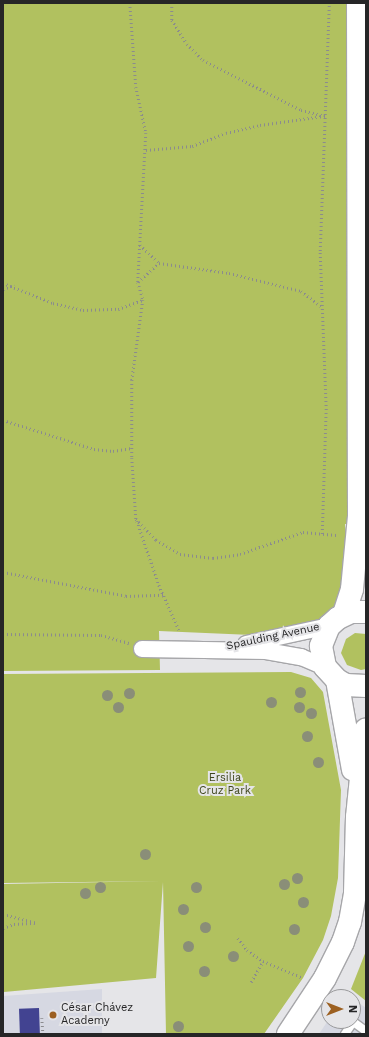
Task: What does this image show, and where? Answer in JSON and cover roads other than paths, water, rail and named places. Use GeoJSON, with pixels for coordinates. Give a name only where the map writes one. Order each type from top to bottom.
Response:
{"type":"FeatureCollection","features":[{"type":"Feature","properties":{"kind":"street"},"geometry":{"type":"LineString","coordinates":[[357,817],[351,749],[331,674],[321,646],[337,620],[352,589],[361,536],[358,3]]}},
{"type":"Feature","properties":{"kind":"street"},"geometry":{"type":"LineString","coordinates":[[337,620],[366,612]]}},
{"type":"Feature","properties":{"kind":"street","name":"Spaulding Avenue"},"geometry":{"type":"LineString","coordinates":[[217,649],[337,620]]}},
{"type":"Feature","properties":{"kind":"street","name":"Spaulding Avenue"},"geometry":{"type":"LineString","coordinates":[[142,649],[217,649],[301,657],[331,674]]}},
{"type":"Feature","properties":{"kind":"street"},"geometry":{"type":"LineString","coordinates":[[331,674],[346,685],[366,686]]}},
{"type":"Feature","properties":{"kind":"street"},"geometry":{"type":"LineString","coordinates":[[325,989],[350,922],[355,893],[357,817],[366,729]]}},
{"type":"Feature","properties":{"kind":"street"},"geometry":{"type":"LineString","coordinates":[[288,1034],[321,998]]}},
{"type":"Feature","properties":{"kind":"place","name":"César Chávez Academy"},"geometry":{"type":"Point","coordinates":[53,1015]}},
{"type":"Feature","properties":{"kind":"park label","name":"Ersilia Cruz Park"},"geometry":{"type":"Point","coordinates":[225,785]}}]}
